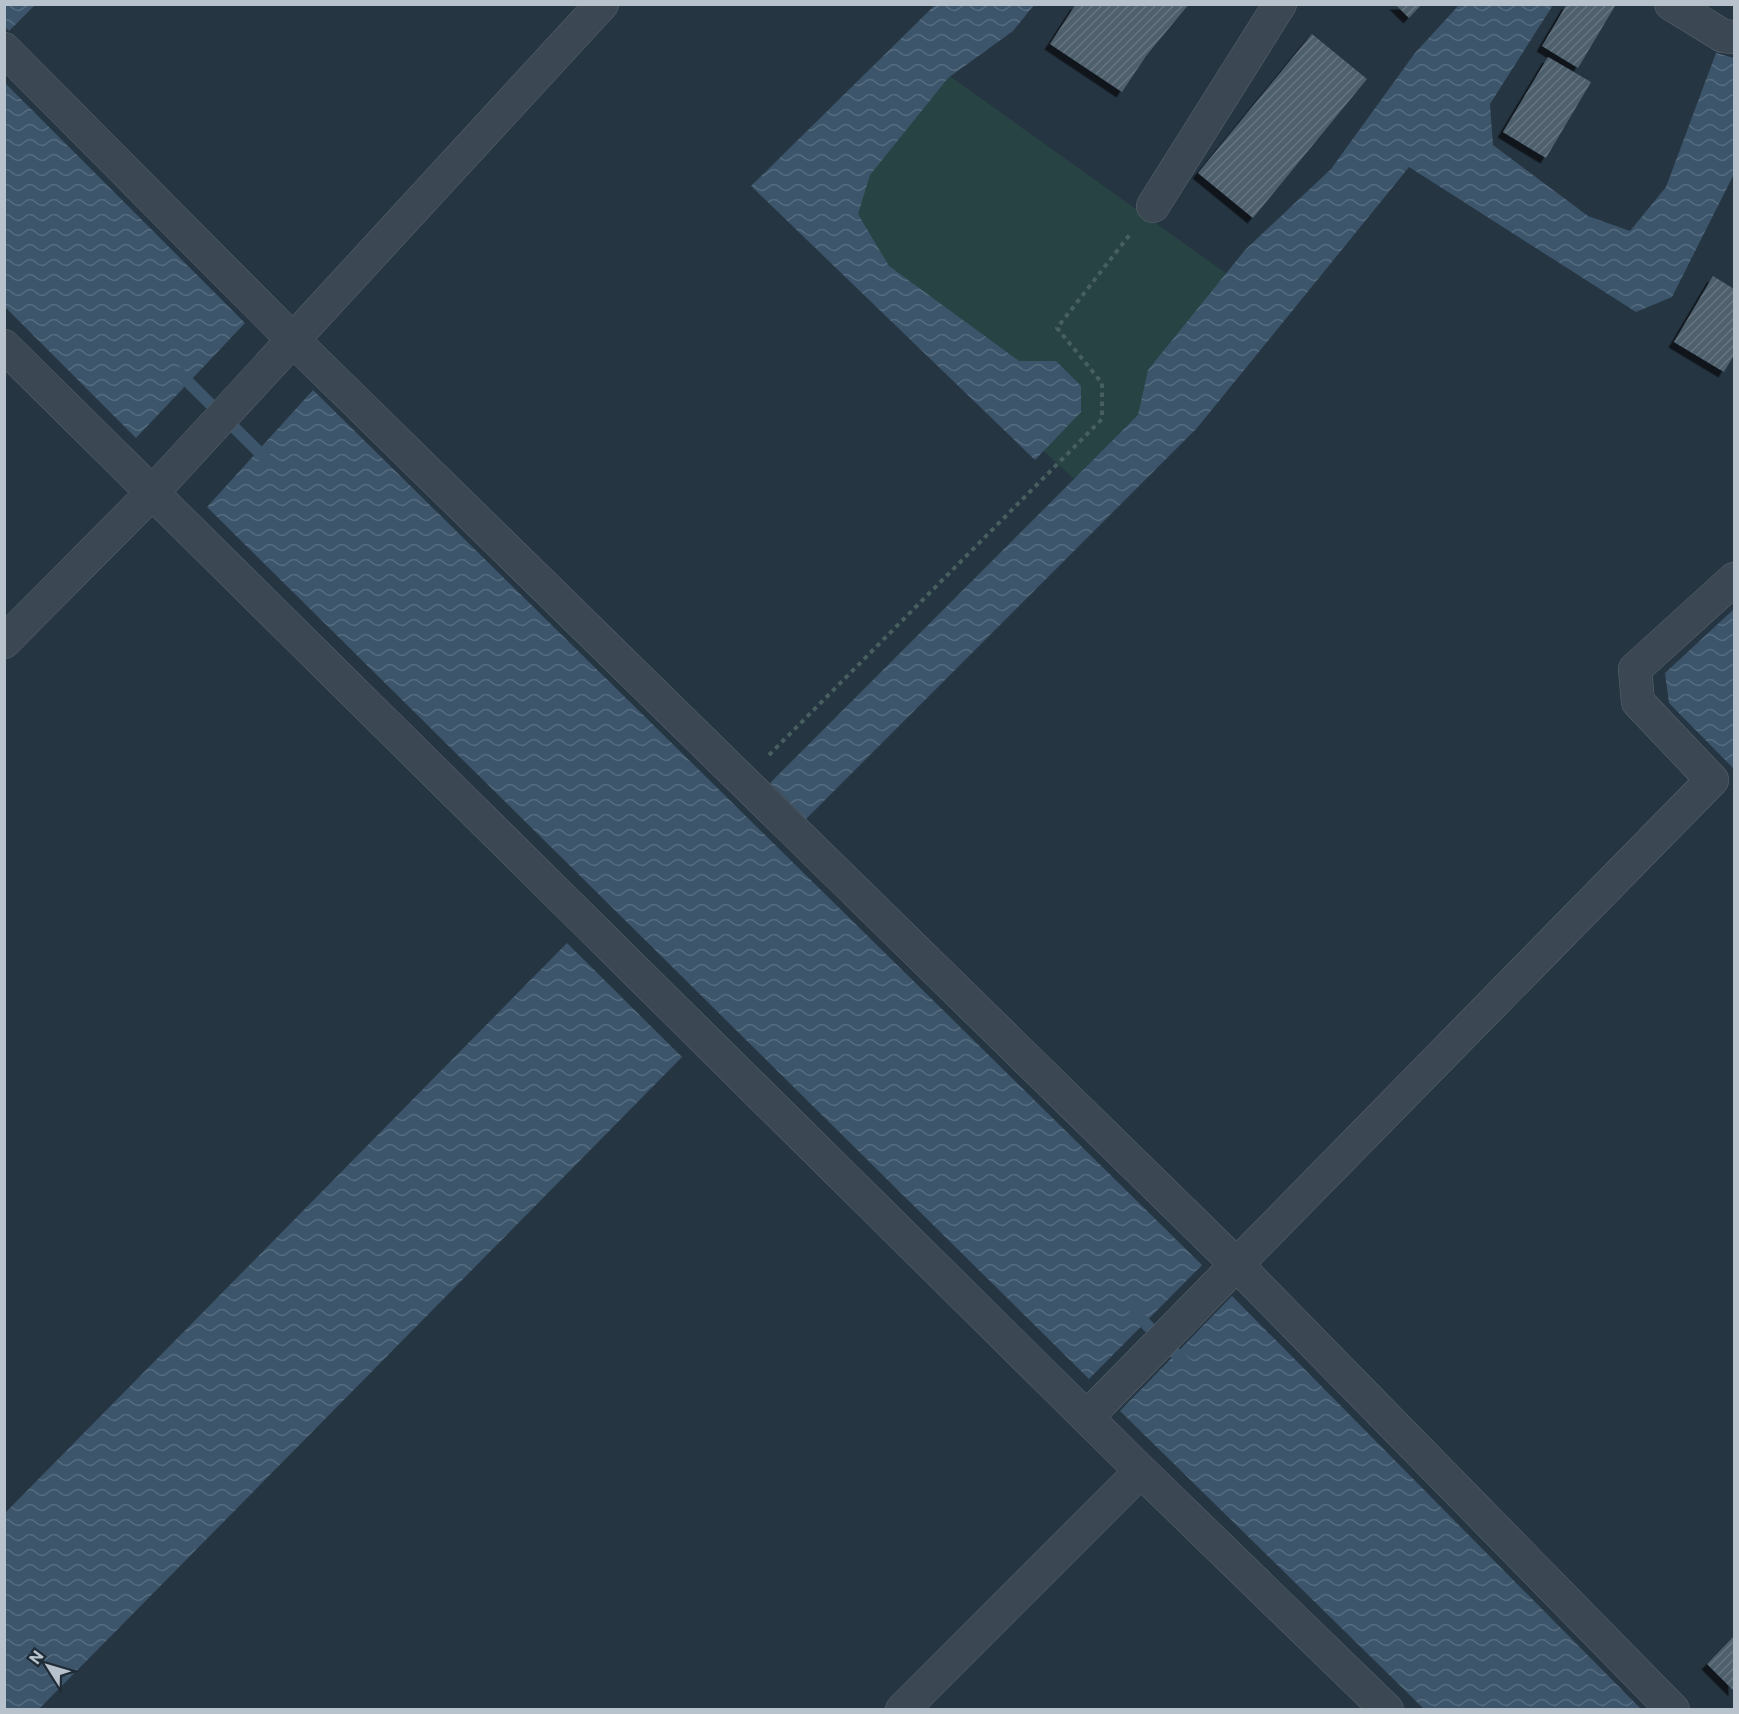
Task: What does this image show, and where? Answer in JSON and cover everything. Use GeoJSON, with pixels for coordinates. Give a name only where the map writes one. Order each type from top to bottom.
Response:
{"type":"FeatureCollection","features":[{"type":"Feature","properties":{"kind":"street"},"geometry":{"type":"LineString","coordinates":[[4,642],[152,493],[602,4]]}},
{"type":"Feature","properties":{"kind":"street"},"geometry":{"type":"LineString","coordinates":[[1153,206],[1280,4]]}},
{"type":"Feature","properties":{"kind":"street"},"geometry":{"type":"LineString","coordinates":[[1671,4],[1723,36],[1734,37]]}},
{"type":"Feature","properties":{"kind":"street"},"geometry":{"type":"LineString","coordinates":[[4,49],[293,340],[1236,1264],[1673,1710]]}},
{"type":"Feature","properties":{"kind":"street"},"geometry":{"type":"LineString","coordinates":[[4,346],[1141,1471],[1388,1710]]}},
{"type":"Feature","properties":{"kind":"street"},"geometry":{"type":"LineString","coordinates":[[1087,1417],[1712,780],[1638,702],[1635,669],[1734,579]]}},
{"type":"Feature","properties":{"kind":"street"},"geometry":{"type":"LineString","coordinates":[[902,1710],[1141,1471]]}},
{"type":"Feature","properties":{"kind":"path"},"geometry":{"type":"LineString","coordinates":[[743,781],[1102,419],[1102,383],[1057,328],[1153,206]]}},
{"type":"Feature","properties":{"kind":"green space"},"geometry":{"type":"Polygon","coordinates":[[[909,47],[1262,299],[1096,499],[763,193],[909,47]]]}},
{"type":"Feature","properties":{"kind":"water"},"geometry":{"type":"Polygon","coordinates":[[[4,5],[35,5],[9,31],[5,27],[4,5]]]}},
{"type":"Feature","properties":{"kind":"water"},"geometry":{"type":"Polygon","coordinates":[[[935,5],[1034,5],[1013,31],[948,78],[870,175],[858,214],[889,266],[1019,361],[1056,361],[1081,386],[1081,412],[1035,460],[751,186],[935,5]]]}},
{"type":"Feature","properties":{"kind":"water"},"geometry":{"type":"Polygon","coordinates":[[[1459,5],[1553,5],[1490,104],[1493,145],[1588,216],[1630,231],[1666,187],[1716,53],[1734,58],[1734,174],[1672,297],[1636,312],[1409,167],[1197,428],[806,819],[770,783],[1138,415],[1148,370],[1245,250],[1331,169],[1415,53],[1459,5]]]}},
{"type":"Feature","properties":{"kind":"water"},"geometry":{"type":"Polygon","coordinates":[[[4,82],[245,323],[136,438],[5,307],[4,82]]]}},
{"type":"Feature","properties":{"kind":"water"},"geometry":{"type":"Polygon","coordinates":[[[313,390],[1202,1265],[1089,1379],[207,507],[313,390]]]}},
{"type":"Feature","properties":{"kind":"water"},"geometry":{"type":"Polygon","coordinates":[[[1734,609],[1734,769],[1669,703],[1665,673],[1734,609]]]}},
{"type":"Feature","properties":{"kind":"water"},"geometry":{"type":"Polygon","coordinates":[[[567,943],[682,1057],[39,1709],[5,1709],[5,1513],[567,943]]]}},
{"type":"Feature","properties":{"kind":"water"},"geometry":{"type":"Polygon","coordinates":[[[1232,1296],[1641,1709],[1424,1709],[1120,1411],[1232,1296]]]}},
{"type":"Feature","properties":{"kind":"building"},"geometry":{"type":"Polygon","coordinates":[[[1076,4],[1189,4],[1146,56],[1122,92],[1050,44],[1076,4]]]}},
{"type":"Feature","properties":{"kind":"building"},"geometry":{"type":"Polygon","coordinates":[[[1395,4],[1422,4],[1409,18],[1395,4]]]}},
{"type":"Feature","properties":{"kind":"building"},"geometry":{"type":"Polygon","coordinates":[[[1567,4],[1615,6],[1578,68],[1542,46],[1567,4]]]}},
{"type":"Feature","properties":{"kind":"building"},"geometry":{"type":"Polygon","coordinates":[[[1312,34],[1367,79],[1253,218],[1198,173],[1312,34]]]}},
{"type":"Feature","properties":{"kind":"building"},"geometry":{"type":"Polygon","coordinates":[[[1548,57],[1591,82],[1546,158],[1503,132],[1548,57]]]}},
{"type":"Feature","properties":{"kind":"building"},"geometry":{"type":"Polygon","coordinates":[[[1713,276],[1734,289],[1734,355],[1724,372],[1674,342],[1713,276]]]}},
{"type":"Feature","properties":{"kind":"building"},"geometry":{"type":"Polygon","coordinates":[[[1734,1636],[1734,1691],[1707,1664],[1734,1636]]]}},
{"type":"Feature","properties":{"kind":"waterway"},"geometry":{"type":"LineString","coordinates":[[179,373],[269,462]]}},
{"type":"Feature","properties":{"kind":"waterway"},"geometry":{"type":"LineString","coordinates":[[1135,1313],[1186,1364]]}}]}
